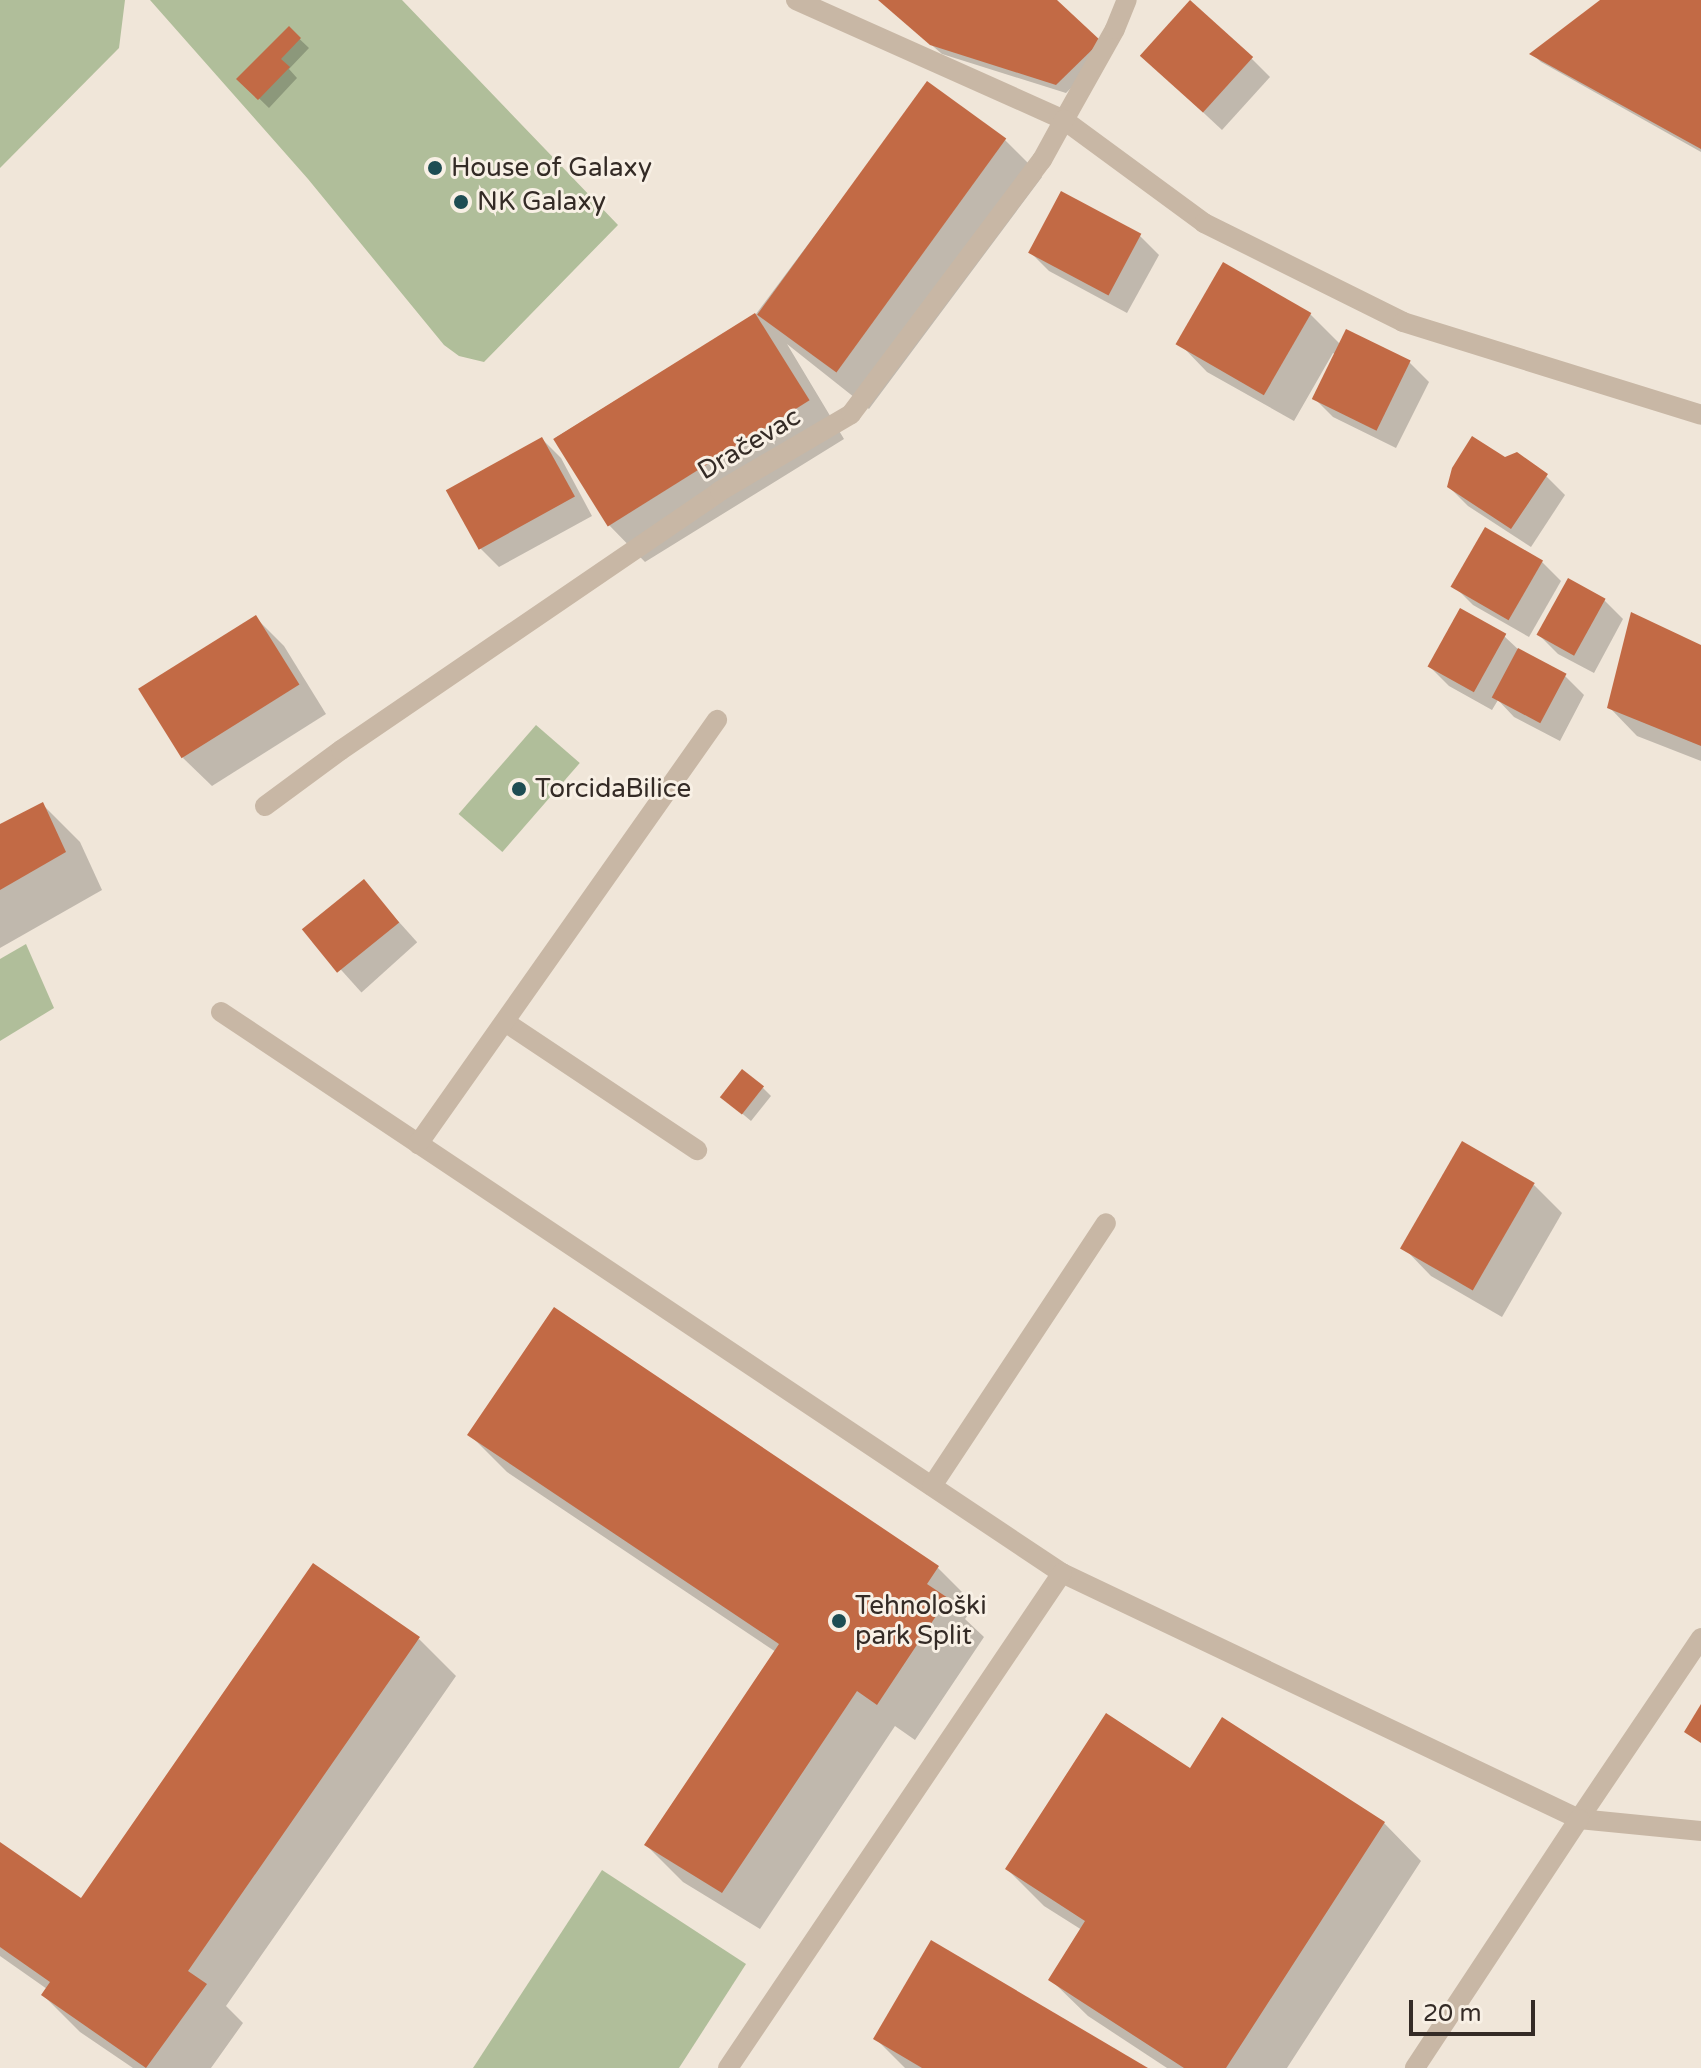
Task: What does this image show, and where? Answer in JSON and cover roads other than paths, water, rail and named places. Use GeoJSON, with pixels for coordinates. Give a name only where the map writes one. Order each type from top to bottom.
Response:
{"type":"FeatureCollection","features":[{"type":"Feature","properties":{"kind":"street"},"geometry":{"type":"LineString","coordinates":[[796,0],[1064,120],[1204,223],[1403,322],[1701,415]]}},
{"type":"Feature","properties":{"kind":"street","name":"Dračevac"},"geometry":{"type":"LineString","coordinates":[[265,806],[341,750],[720,491],[851,414],[1042,160],[1115,29],[1127,0]]}},
{"type":"Feature","properties":{"kind":"street"},"geometry":{"type":"LineString","coordinates":[[418,1144],[717,720]]}},
{"type":"Feature","properties":{"kind":"street"},"geometry":{"type":"LineString","coordinates":[[221,1012],[1062,1573],[1579,1819],[1701,1831]]}},
{"type":"Feature","properties":{"kind":"street"},"geometry":{"type":"LineString","coordinates":[[505,1022],[697,1150]]}},
{"type":"Feature","properties":{"kind":"street"},"geometry":{"type":"LineString","coordinates":[[932,1486],[1106,1223]]}},
{"type":"Feature","properties":{"kind":"street"},"geometry":{"type":"LineString","coordinates":[[728,2068],[1062,1573]]}},
{"type":"Feature","properties":{"kind":"street"},"geometry":{"type":"LineString","coordinates":[[1415,2068],[1701,1638]]}},
{"type":"Feature","properties":{"kind":"place","name":"House of Galaxy"},"geometry":{"type":"Point","coordinates":[435,168]}},
{"type":"Feature","properties":{"kind":"place","name":"NK Galaxy"},"geometry":{"type":"Point","coordinates":[461,202]}},
{"type":"Feature","properties":{"kind":"place","name":"TorcidaBilice"},"geometry":{"type":"Point","coordinates":[519,789]}},
{"type":"Feature","properties":{"kind":"place","name":"Tehnološki park Split"},"geometry":{"type":"Point","coordinates":[839,1621]}}]}
